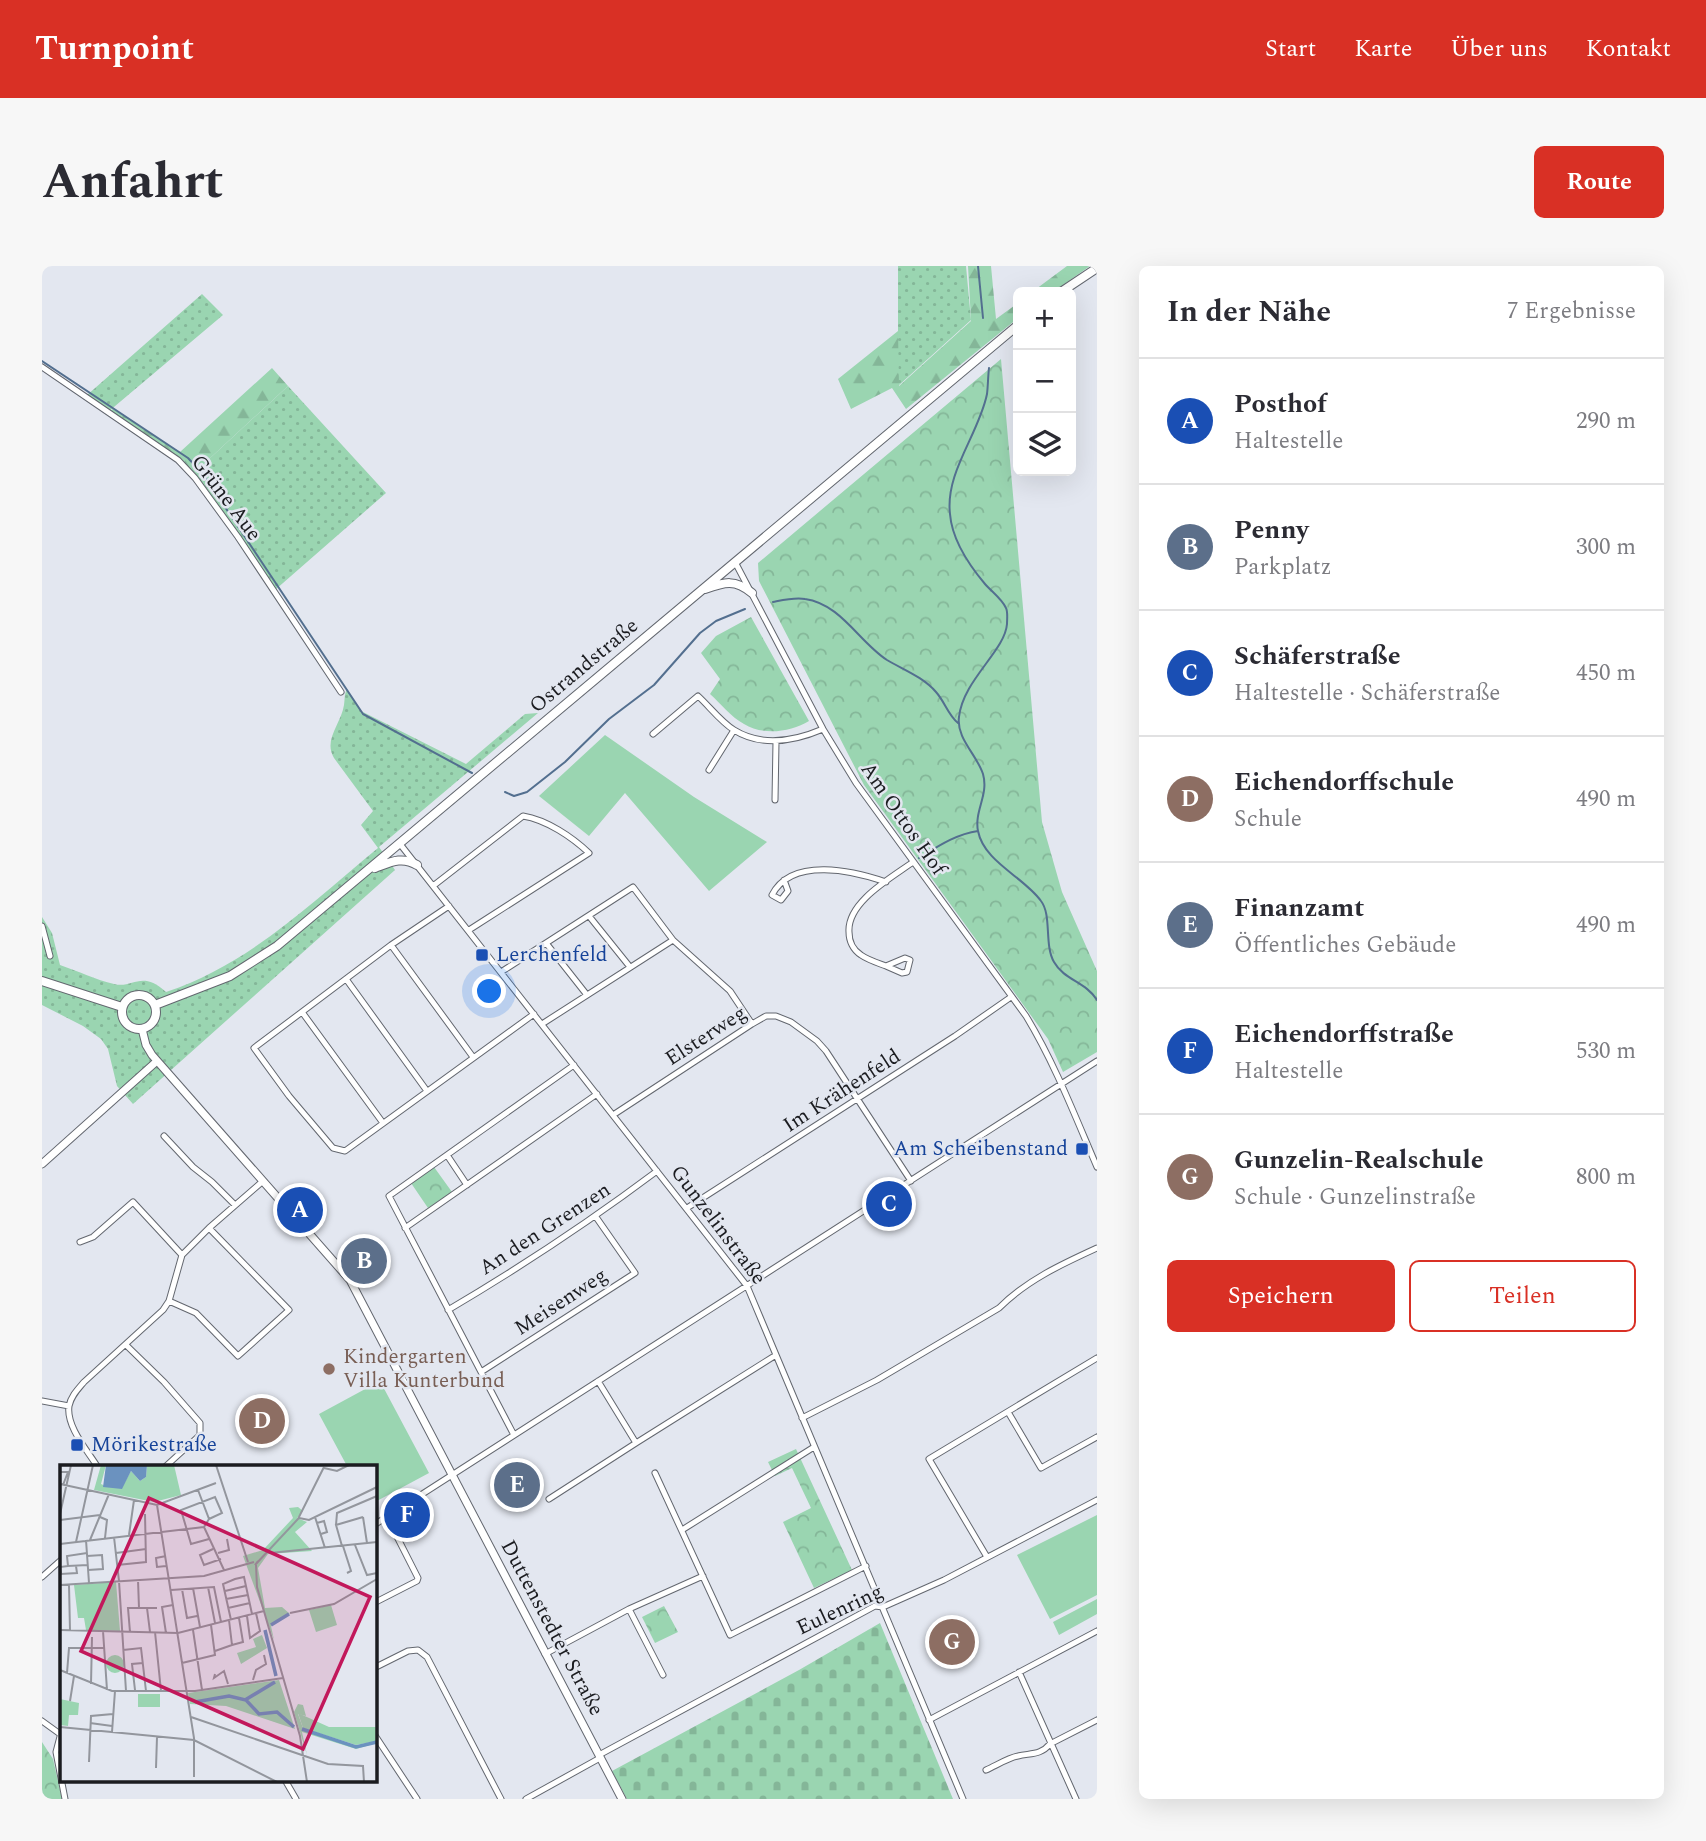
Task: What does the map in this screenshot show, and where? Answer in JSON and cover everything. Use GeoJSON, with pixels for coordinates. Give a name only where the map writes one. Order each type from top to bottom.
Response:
{"type":"FeatureCollection","features":[{"type":"Feature","properties":{"kind":"main road"},"geometry":{"type":"LineString","coordinates":[[1068,287],[1097,268]]}},
{"type":"Feature","properties":{"kind":"main road","name":"Ostrandstraße"},"geometry":{"type":"LineString","coordinates":[[155,1006],[219,981],[253,963],[277,946],[1013,329]]}},
{"type":"Feature","properties":{"kind":"main road"},"geometry":{"type":"LineString","coordinates":[[699,592],[730,583],[741,584],[752,593]]}},
{"type":"Feature","properties":{"kind":"main road"},"geometry":{"type":"LineString","coordinates":[[369,870],[401,859],[417,865]]}},
{"type":"Feature","properties":{"kind":"main road"},"geometry":{"type":"LineString","coordinates":[[42,981],[122,1007]]}},
{"type":"Feature","properties":{"kind":"main road"},"geometry":{"type":"LineString","coordinates":[[138,995],[148,997],[155,1006],[154,1020],[142,1029],[131,1027],[122,1015],[122,1007],[128,999],[138,995]]}},
{"type":"Feature","properties":{"kind":"street"},"geometry":{"type":"LineString","coordinates":[[1081,278],[1097,275]]}},
{"type":"Feature","properties":{"kind":"street","name":"Grüne Aue"},"geometry":{"type":"LineString","coordinates":[[42,367],[178,460],[195,478],[238,537],[341,692]]}},
{"type":"Feature","properties":{"kind":"street","name":"Am Ottos Hof"},"geometry":{"type":"LineString","coordinates":[[735,562],[823,729],[863,793],[1039,1038],[1097,1167]]}},
{"type":"Feature","properties":{"kind":"street"},"geometry":{"type":"LineString","coordinates":[[653,734],[698,695],[734,730],[776,742],[799,739],[823,729]]}},
{"type":"Feature","properties":{"kind":"street"},"geometry":{"type":"LineString","coordinates":[[709,770],[734,730]]}},
{"type":"Feature","properties":{"kind":"street"},"geometry":{"type":"LineString","coordinates":[[775,800],[776,742]]}},
{"type":"Feature","properties":{"kind":"street"},"geometry":{"type":"LineString","coordinates":[[433,886],[523,816],[535,818],[557,830],[589,853],[469,930]]}},
{"type":"Feature","properties":{"kind":"street","name":"Gunzelinstraße"},"geometry":{"type":"LineString","coordinates":[[400,844],[747,1286],[962,1799]]}},
{"type":"Feature","properties":{"kind":"street"},"geometry":{"type":"LineString","coordinates":[[886,966],[861,955],[853,948],[848,923],[855,907],[913,862]]}},
{"type":"Feature","properties":{"kind":"street"},"geometry":{"type":"LineString","coordinates":[[784,880],[818,870],[844,871],[886,882]]}},
{"type":"Feature","properties":{"kind":"street"},"geometry":{"type":"LineString","coordinates":[[501,972],[633,887],[673,940],[730,991],[752,1024]]}},
{"type":"Feature","properties":{"kind":"street"},"geometry":{"type":"LineString","coordinates":[[449,905],[254,1048],[289,1096],[333,1148],[345,1151],[534,1014]]}},
{"type":"Feature","properties":{"kind":"street"},"geometry":{"type":"LineString","coordinates":[[589,916],[630,967]]}},
{"type":"Feature","properties":{"kind":"street"},"geometry":{"type":"LineString","coordinates":[[42,926],[50,956]]}},
{"type":"Feature","properties":{"kind":"street"},"geometry":{"type":"LineString","coordinates":[[542,1024],[673,940]]}},
{"type":"Feature","properties":{"kind":"street"},"geometry":{"type":"LineString","coordinates":[[546,943],[587,995]]}},
{"type":"Feature","properties":{"kind":"street"},"geometry":{"type":"LineString","coordinates":[[391,945],[473,1057]]}},
{"type":"Feature","properties":{"kind":"street"},"geometry":{"type":"LineString","coordinates":[[346,979],[428,1091]]}},
{"type":"Feature","properties":{"kind":"street","name":"Im Krähenfeld"},"geometry":{"type":"LineString","coordinates":[[687,1208],[1011,998]]}},
{"type":"Feature","properties":{"kind":"street"},"geometry":{"type":"LineString","coordinates":[[302,1012],[383,1123]]}},
{"type":"Feature","properties":{"kind":"street","name":"Elsterweg"},"geometry":{"type":"LineString","coordinates":[[613,1115],[752,1024],[766,1016],[776,1016],[806,1032],[826,1051],[911,1181]]}},
{"type":"Feature","properties":{"kind":"street","name":"Duttenstedter Straße"},"geometry":{"type":"LineString","coordinates":[[142,1029],[146,1045],[157,1061],[350,1280],[622,1799]]}},
{"type":"Feature","properties":{"kind":"street"},"geometry":{"type":"LineString","coordinates":[[42,1164],[157,1061]]}},
{"type":"Feature","properties":{"kind":"street"},"geometry":{"type":"LineString","coordinates":[[376,1524],[1097,1061]]}},
{"type":"Feature","properties":{"kind":"street"},"geometry":{"type":"LineString","coordinates":[[514,1435],[389,1196],[574,1065]]}},
{"type":"Feature","properties":{"kind":"street"},"geometry":{"type":"LineString","coordinates":[[405,1228],[597,1094]]}},
{"type":"Feature","properties":{"kind":"street"},"geometry":{"type":"LineString","coordinates":[[164,1136],[235,1205]]}},
{"type":"Feature","properties":{"kind":"street"},"geometry":{"type":"LineString","coordinates":[[447,1154],[467,1185]]}},
{"type":"Feature","properties":{"kind":"street","name":"An den Grenzen"},"geometry":{"type":"LineString","coordinates":[[448,1310],[596,1217],[657,1171]]}},
{"type":"Feature","properties":{"kind":"street"},"geometry":{"type":"LineString","coordinates":[[96,1465],[74,1429],[69,1406],[74,1394],[163,1310],[169,1301],[182,1255],[263,1181]]}},
{"type":"Feature","properties":{"kind":"street"},"geometry":{"type":"LineString","coordinates":[[80,1242],[93,1237],[133,1202],[182,1255]]}},
{"type":"Feature","properties":{"kind":"street","name":"Meisenweg"},"geometry":{"type":"LineString","coordinates":[[481,1372],[635,1273],[596,1217]]}},
{"type":"Feature","properties":{"kind":"street"},"geometry":{"type":"LineString","coordinates":[[169,1301],[196,1313],[238,1356],[289,1310],[209,1228]]}},
{"type":"Feature","properties":{"kind":"street"},"geometry":{"type":"LineString","coordinates":[[802,1418],[877,1380],[999,1308],[1015,1292],[1060,1265],[1097,1248]]}},
{"type":"Feature","properties":{"kind":"street"},"geometry":{"type":"LineString","coordinates":[[126,1345],[164,1382],[200,1423],[200,1435],[167,1465]]}},
{"type":"Feature","properties":{"kind":"street"},"geometry":{"type":"LineString","coordinates":[[549,1499],[776,1355]]}},
{"type":"Feature","properties":{"kind":"street"},"geometry":{"type":"LineString","coordinates":[[988,1557],[929,1459],[1097,1359]]}},
{"type":"Feature","properties":{"kind":"street"},"geometry":{"type":"LineString","coordinates":[[598,1381],[636,1443]]}},
{"type":"Feature","properties":{"kind":"street"},"geometry":{"type":"LineString","coordinates":[[42,1401],[69,1406]]}},
{"type":"Feature","properties":{"kind":"street"},"geometry":{"type":"LineString","coordinates":[[1007,1412],[1041,1468],[1097,1437]]}},
{"type":"Feature","properties":{"kind":"street"},"geometry":{"type":"LineString","coordinates":[[682,1530],[814,1447]]}},
{"type":"Feature","properties":{"kind":"street"},"geometry":{"type":"LineString","coordinates":[[655,1474],[730,1635],[866,1566]]}},
{"type":"Feature","properties":{"kind":"street","name":"Eulenring"},"geometry":{"type":"LineString","coordinates":[[526,1799],[875,1606],[883,1607],[944,1580],[1097,1500]]}},
{"type":"Feature","properties":{"kind":"street"},"geometry":{"type":"LineString","coordinates":[[376,1602],[417,1581],[418,1578],[387,1517]]}},
{"type":"Feature","properties":{"kind":"street"},"geometry":{"type":"LineString","coordinates":[[42,1577],[60,1561]]}},
{"type":"Feature","properties":{"kind":"street"},"geometry":{"type":"LineString","coordinates":[[545,1654],[629,1609],[703,1576]]}},
{"type":"Feature","properties":{"kind":"street"},"geometry":{"type":"LineString","coordinates":[[629,1609],[663,1675]]}},
{"type":"Feature","properties":{"kind":"street"},"geometry":{"type":"LineString","coordinates":[[929,1720],[1097,1630]]}},
{"type":"Feature","properties":{"kind":"street"},"geometry":{"type":"LineString","coordinates":[[376,1667],[408,1651],[418,1650],[426,1657],[500,1799]]}},
{"type":"Feature","properties":{"kind":"street"},"geometry":{"type":"LineString","coordinates":[[1019,1672],[1076,1799]]}},
{"type":"Feature","properties":{"kind":"street"},"geometry":{"type":"LineString","coordinates":[[986,1769],[1017,1756],[1035,1754],[1097,1720]]}},
{"type":"Feature","properties":{"kind":"street"},"geometry":{"type":"LineString","coordinates":[[42,1721],[60,1732]]}},
{"type":"Feature","properties":{"kind":"street"},"geometry":{"type":"LineString","coordinates":[[60,1737],[56,1752],[60,1773]]}},
{"type":"Feature","properties":{"kind":"street"},"geometry":{"type":"LineString","coordinates":[[376,1737],[417,1799]]}},
{"type":"Feature","properties":{"kind":"street"},"geometry":{"type":"LineString","coordinates":[[286,1782],[296,1799]]}},
{"type":"Feature","properties":{"kind":"green space"},"geometry":{"type":"Polygon","coordinates":[[[898,266],[966,266],[971,320],[898,386],[898,266]]]}},
{"type":"Feature","properties":{"kind":"green space"},"geometry":{"type":"Polygon","coordinates":[[[968,266],[991,266],[996,319],[1013,307],[1013,322],[906,409],[892,388],[851,409],[838,379],[898,331],[899,386],[971,321],[968,266]]]}},
{"type":"Feature","properties":{"kind":"green space"},"geometry":{"type":"Polygon","coordinates":[[[1067,266],[1090,266],[1060,287],[1039,287],[1067,266]]]}},
{"type":"Feature","properties":{"kind":"green space"},"geometry":{"type":"Polygon","coordinates":[[[202,294],[223,315],[108,412],[86,396],[202,294]]]}},
{"type":"Feature","properties":{"kind":"green space"},"geometry":{"type":"Polygon","coordinates":[[[1001,359],[1042,822],[1062,892],[1097,971],[1097,1052],[1063,1072],[1048,1039],[864,785],[759,581],[758,563],[1001,359]]]}},
{"type":"Feature","properties":{"kind":"green space"},"geometry":{"type":"Polygon","coordinates":[[[272,368],[288,386],[194,473],[176,456],[108,412],[113,409],[180,452],[272,368]]]}},
{"type":"Feature","properties":{"kind":"green space"},"geometry":{"type":"Polygon","coordinates":[[[288,386],[386,493],[275,590],[194,473],[288,386]]]}},
{"type":"Feature","properties":{"kind":"green space"},"geometry":{"type":"Polygon","coordinates":[[[751,617],[809,721],[802,725],[777,731],[752,728],[735,718],[710,694],[720,679],[701,653],[716,636],[751,617]]]}},
{"type":"Feature","properties":{"kind":"green space"},"geometry":{"type":"Polygon","coordinates":[[[347,689],[361,711],[466,764],[525,714],[538,713],[379,847],[395,870],[133,1104],[117,1086],[108,1049],[101,1039],[83,1026],[42,1005],[42,917],[52,933],[60,965],[114,984],[150,982],[166,992],[225,965],[278,930],[378,848],[361,825],[373,811],[331,751],[330,745],[347,689]]]}},
{"type":"Feature","properties":{"kind":"green space"},"geometry":{"type":"Polygon","coordinates":[[[605,735],[694,797],[767,842],[709,891],[625,793],[589,836],[539,796],[605,735]]]}},
{"type":"Feature","properties":{"kind":"green space"},"geometry":{"type":"Polygon","coordinates":[[[434,1167],[452,1192],[428,1208],[411,1183],[434,1167]]]}},
{"type":"Feature","properties":{"kind":"green space"},"geometry":{"type":"Polygon","coordinates":[[[380,1381],[429,1473],[376,1501],[376,1465],[346,1465],[319,1414],[380,1381]]]}},
{"type":"Feature","properties":{"kind":"green space"},"geometry":{"type":"Polygon","coordinates":[[[796,1449],[852,1570],[814,1588],[783,1522],[811,1508],[792,1468],[775,1476],[768,1462],[796,1449]]]}},
{"type":"Feature","properties":{"kind":"green space"},"geometry":{"type":"Polygon","coordinates":[[[1097,1515],[1097,1595],[1050,1619],[1017,1555],[1097,1515]]]}},
{"type":"Feature","properties":{"kind":"green space"},"geometry":{"type":"Polygon","coordinates":[[[1097,1599],[1097,1614],[1059,1635],[1053,1622],[1097,1599]]]}},
{"type":"Feature","properties":{"kind":"green space"},"geometry":{"type":"Polygon","coordinates":[[[664,1606],[678,1632],[655,1643],[642,1617],[664,1606]]]}},
{"type":"Feature","properties":{"kind":"green space"},"geometry":{"type":"Polygon","coordinates":[[[880,1623],[953,1799],[627,1799],[612,1771],[880,1623]]]}},
{"type":"Feature","properties":{"kind":"green space"},"geometry":{"type":"Polygon","coordinates":[[[42,1742],[53,1759],[62,1799],[42,1799],[42,1742]]]}},
{"type":"Feature","properties":{"kind":"waterway"},"geometry":{"type":"LineString","coordinates":[[978,266],[983,318]]}},
{"type":"Feature","properties":{"kind":"waterway"},"geometry":{"type":"LineString","coordinates":[[42,361],[188,458],[203,474],[363,714],[472,773]]}},
{"type":"Feature","properties":{"kind":"waterway"},"geometry":{"type":"LineString","coordinates":[[989,368],[983,409],[957,468],[950,498],[950,514],[954,533],[967,560],[1006,608],[1007,624],[999,645],[975,678],[962,703],[959,725],[983,774],[984,789],[977,824],[982,842],[988,852],[1041,901],[1046,914],[1049,947],[1054,962],[1063,973],[1087,989],[1097,1000]]}},
{"type":"Feature","properties":{"kind":"waterway"},"geometry":{"type":"LineString","coordinates":[[773,602],[801,598],[829,608],[887,660],[931,687],[958,723]]}},
{"type":"Feature","properties":{"kind":"waterway"},"geometry":{"type":"LineString","coordinates":[[505,792],[514,796],[527,792],[565,762],[609,719],[654,685],[700,633],[716,621],[745,609]]}},
{"type":"Feature","properties":{"kind":"waterway"},"geometry":{"type":"LineString","coordinates":[[919,858],[954,838],[978,831]]}},
{"type":"Feature","properties":{"kind":"place","name":"Lerchenfeld"},"geometry":{"type":"Point","coordinates":[482,955]}},
{"type":"Feature","properties":{"kind":"place","name":"Am Scheibenstand"},"geometry":{"type":"Point","coordinates":[1082,1149]}},
{"type":"Feature","properties":{"kind":"place","name":"Schäferstraße"},"geometry":{"type":"Point","coordinates":[889,1204]}},
{"type":"Feature","properties":{"kind":"place","name":"Posthof"},"geometry":{"type":"Point","coordinates":[300,1210]}},
{"type":"Feature","properties":{"kind":"place","name":"Penny"},"geometry":{"type":"Point","coordinates":[364,1261]}},
{"type":"Feature","properties":{"kind":"place","name":"Kindergarten Villa Kunterbund"},"geometry":{"type":"Point","coordinates":[329,1369]}},
{"type":"Feature","properties":{"kind":"place","name":"Eichendorffschule"},"geometry":{"type":"Point","coordinates":[262,1421]}},
{"type":"Feature","properties":{"kind":"place","name":"Mörikestraße"},"geometry":{"type":"Point","coordinates":[77,1445]}},
{"type":"Feature","properties":{"kind":"place","name":"Finanzamt"},"geometry":{"type":"Point","coordinates":[517,1485]}},
{"type":"Feature","properties":{"kind":"place","name":"Eichendorffstraße"},"geometry":{"type":"Point","coordinates":[407,1515]}},
{"type":"Feature","properties":{"kind":"place","name":"Gunzelin-Realschule"},"geometry":{"type":"Point","coordinates":[952,1642]}}]}
